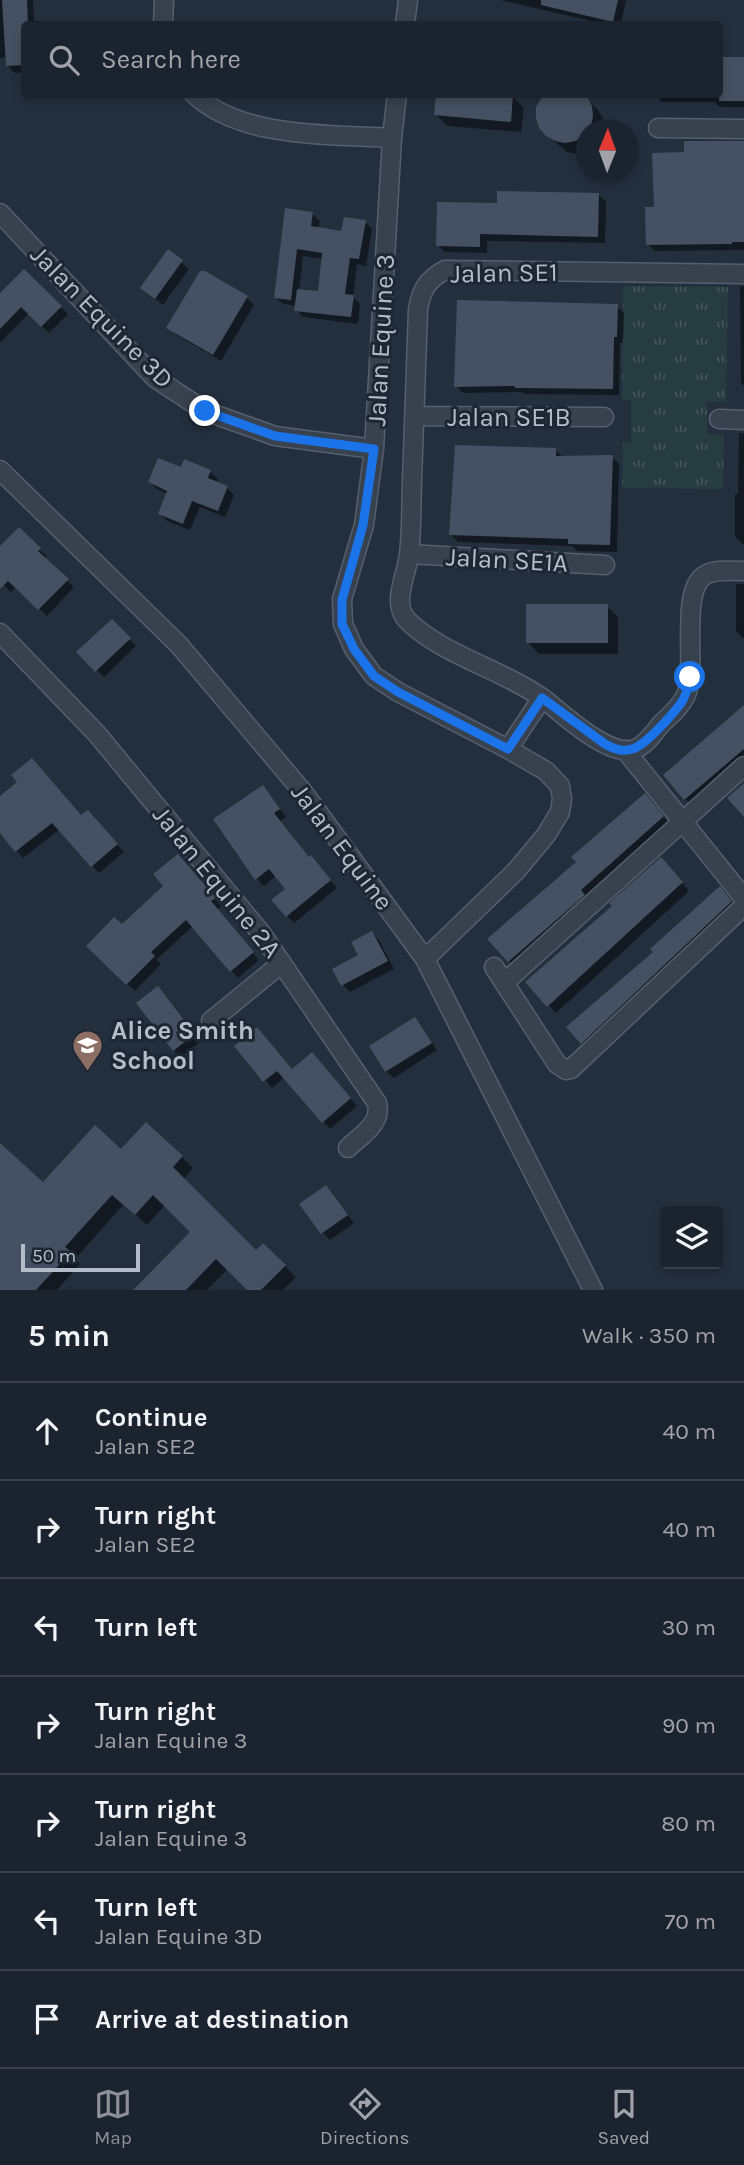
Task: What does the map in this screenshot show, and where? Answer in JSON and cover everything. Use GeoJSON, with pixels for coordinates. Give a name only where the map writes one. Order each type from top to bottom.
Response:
{"type":"FeatureCollection","features":[{"type":"Feature","properties":{"kind":"street"},"geometry":{"type":"LineString","coordinates":[[163,21],[164,0]]}},
{"type":"Feature","properties":{"kind":"street"},"geometry":{"type":"LineString","coordinates":[[405,21],[408,0]]}},
{"type":"Feature","properties":{"kind":"street"},"geometry":{"type":"LineString","coordinates":[[199,98],[214,111],[244,123],[306,133],[392,138]]}},
{"type":"Feature","properties":{"kind":"street","name":"Jalan Equine 3"},"geometry":{"type":"LineString","coordinates":[[397,98],[374,449],[363,525],[342,600],[342,624],[354,649],[374,676],[398,692],[508,749],[553,778],[559,786],[562,799],[560,812],[546,835],[516,871],[425,958]]}},
{"type":"Feature","properties":{"kind":"street"},"geometry":{"type":"LineString","coordinates":[[658,128],[744,129]]}},
{"type":"Feature","properties":{"kind":"street","name":"Jalan Equine 3D"},"geometry":{"type":"LineString","coordinates":[[0,213],[155,378],[205,411],[275,436],[374,449]]}},
{"type":"Feature","properties":{"kind":"street","name":"Jalan SE1"},"geometry":{"type":"LineString","coordinates":[[625,750],[605,744],[542,698],[442,645],[406,620],[401,611],[400,598],[408,560],[418,310],[421,293],[431,278],[445,270],[744,274]]}},
{"type":"Feature","properties":{"kind":"street","name":"Jalan SE1B"},"geometry":{"type":"LineString","coordinates":[[415,416],[604,417]]}},
{"type":"Feature","properties":{"kind":"street"},"geometry":{"type":"LineString","coordinates":[[719,419],[744,420]]}},
{"type":"Feature","properties":{"kind":"street","name":"Jalan Equine"},"geometry":{"type":"LineString","coordinates":[[0,470],[179,645],[303,792],[425,958],[593,1290]]}},
{"type":"Feature","properties":{"kind":"street","name":"Jalan SE1A"},"geometry":{"type":"LineString","coordinates":[[408,560],[605,565]]}},
{"type":"Feature","properties":{"kind":"street"},"geometry":{"type":"LineString","coordinates":[[625,750],[635,749],[643,743],[681,704],[686,695],[690,677],[692,597],[696,584],[705,574],[744,570]]}},
{"type":"Feature","properties":{"kind":"street","name":"Jalan Equine 2A"},"geometry":{"type":"LineString","coordinates":[[0,633],[97,734],[261,933],[377,1103],[377,1120],[348,1148]]}},
{"type":"Feature","properties":{"kind":"street"},"geometry":{"type":"LineString","coordinates":[[508,749],[542,698]]}},
{"type":"Feature","properties":{"kind":"street"},"geometry":{"type":"LineString","coordinates":[[625,750],[744,898]]}},
{"type":"Feature","properties":{"kind":"street"},"geometry":{"type":"LineString","coordinates":[[504,983],[744,766]]}},
{"type":"Feature","properties":{"kind":"street"},"geometry":{"type":"LineString","coordinates":[[494,967],[557,1064],[566,1070],[571,1069],[744,906]]}},
{"type":"Feature","properties":{"kind":"street"},"geometry":{"type":"LineString","coordinates":[[211,1021],[282,963]]}},
{"type":"Feature","properties":{"kind":"green space"},"geometry":{"type":"Polygon","coordinates":[[[623,286],[728,287],[726,402],[707,402],[707,434],[724,435],[723,489],[622,488],[623,442],[631,442],[631,400],[622,400],[623,286]]]}},
{"type":"Feature","properties":{"kind":"building"},"geometry":{"type":"Polygon","coordinates":[[[2,0],[27,0],[28,21],[21,21],[21,65],[6,66],[2,0]]]}},
{"type":"Feature","properties":{"kind":"building"},"geometry":{"type":"Polygon","coordinates":[[[541,0],[618,0],[613,21],[541,5],[541,0]]]}},
{"type":"Feature","properties":{"kind":"building"},"geometry":{"type":"Polygon","coordinates":[[[723,57],[744,57],[744,101],[719,101],[719,98],[723,98],[723,57]]]}},
{"type":"Feature","properties":{"kind":"building"},"geometry":{"type":"Polygon","coordinates":[[[436,98],[513,98],[511,122],[434,115],[436,98]]]}},
{"type":"Feature","properties":{"kind":"building"},"geometry":{"type":"Polygon","coordinates":[[[542,98],[588,98],[592,106],[592,119],[576,119],[576,141],[565,143],[546,136],[539,128],[536,107],[542,98]]]}},
{"type":"Feature","properties":{"kind":"building"},"geometry":{"type":"Polygon","coordinates":[[[684,141],[744,141],[744,242],[646,245],[645,207],[654,207],[652,153],[684,152],[684,141]]]}},
{"type":"Feature","properties":{"kind":"building"},"geometry":{"type":"Polygon","coordinates":[[[497,191],[599,193],[598,237],[480,234],[480,247],[436,246],[437,202],[497,203],[497,191]]]}},
{"type":"Feature","properties":{"kind":"building"},"geometry":{"type":"Polygon","coordinates":[[[285,208],[313,212],[311,226],[341,231],[344,217],[366,220],[359,259],[350,258],[345,294],[354,295],[351,317],[294,311],[297,289],[318,291],[322,253],[297,249],[291,300],[274,298],[285,208]]]}},
{"type":"Feature","properties":{"kind":"building"},"geometry":{"type":"Polygon","coordinates":[[[168,249],[183,260],[155,299],[140,288],[168,249]]]}},
{"type":"Feature","properties":{"kind":"building"},"geometry":{"type":"Polygon","coordinates":[[[24,269],[62,306],[41,327],[21,307],[0,329],[0,293],[24,269]]]}},
{"type":"Feature","properties":{"kind":"building"},"geometry":{"type":"Polygon","coordinates":[[[200,271],[205,271],[248,296],[213,355],[166,328],[200,271]]]}},
{"type":"Feature","properties":{"kind":"building"},"geometry":{"type":"Polygon","coordinates":[[[457,300],[618,304],[613,389],[454,387],[457,300]]]}},
{"type":"Feature","properties":{"kind":"building"},"geometry":{"type":"Polygon","coordinates":[[[455,445],[556,448],[556,456],[613,455],[610,545],[568,544],[568,539],[449,535],[455,445]]]}},
{"type":"Feature","properties":{"kind":"building"},"geometry":{"type":"Polygon","coordinates":[[[158,458],[181,467],[184,459],[211,470],[208,478],[228,486],[218,511],[192,501],[183,524],[158,514],[167,491],[148,482],[158,458]]]}},
{"type":"Feature","properties":{"kind":"building"},"geometry":{"type":"Polygon","coordinates":[[[19,527],[41,548],[38,551],[69,579],[38,610],[8,581],[0,589],[0,546],[19,527]]]}},
{"type":"Feature","properties":{"kind":"building"},"geometry":{"type":"Polygon","coordinates":[[[526,604],[608,604],[608,643],[526,643],[526,604]]]}},
{"type":"Feature","properties":{"kind":"building"},"geometry":{"type":"Polygon","coordinates":[[[112,619],[131,638],[95,672],[76,652],[112,619]]]}},
{"type":"Feature","properties":{"kind":"building"},"geometry":{"type":"Polygon","coordinates":[[[744,705],[744,749],[684,800],[663,775],[744,705]]]}},
{"type":"Feature","properties":{"kind":"building"},"geometry":{"type":"Polygon","coordinates":[[[32,758],[81,815],[88,810],[118,844],[91,867],[52,823],[15,852],[0,833],[0,796],[17,782],[11,775],[32,758]]]}},
{"type":"Feature","properties":{"kind":"building"},"geometry":{"type":"Polygon","coordinates":[[[744,783],[744,817],[727,798],[744,783]]]}},
{"type":"Feature","properties":{"kind":"building"},"geometry":{"type":"Polygon","coordinates":[[[263,785],[280,809],[274,813],[331,880],[286,917],[271,900],[285,889],[269,869],[255,880],[213,819],[263,785]]]}},
{"type":"Feature","properties":{"kind":"building"},"geometry":{"type":"Polygon","coordinates":[[[645,793],[664,816],[581,890],[585,895],[508,962],[487,939],[576,862],[571,857],[645,793]]]}},
{"type":"Feature","properties":{"kind":"building"},"geometry":{"type":"Polygon","coordinates":[[[178,854],[216,898],[211,901],[254,952],[230,972],[186,920],[151,952],[155,956],[126,985],[86,946],[114,917],[122,924],[163,886],[153,874],[178,854]]]}},
{"type":"Feature","properties":{"kind":"building"},"geometry":{"type":"Polygon","coordinates":[[[661,857],[683,882],[547,1007],[525,982],[612,906],[609,903],[661,857]]]}},
{"type":"Feature","properties":{"kind":"building"},"geometry":{"type":"Polygon","coordinates":[[[720,886],[732,901],[581,1044],[566,1027],[653,952],[650,949],[720,886]]]}},
{"type":"Feature","properties":{"kind":"building"},"geometry":{"type":"Polygon","coordinates":[[[372,931],[388,961],[341,986],[332,969],[358,955],[351,942],[372,931]]]}},
{"type":"Feature","properties":{"kind":"building"},"geometry":{"type":"Polygon","coordinates":[[[158,986],[195,1034],[173,1051],[136,1003],[158,986]]]}},
{"type":"Feature","properties":{"kind":"building"},"geometry":{"type":"Polygon","coordinates":[[[415,1017],[432,1043],[385,1072],[369,1046],[415,1017]]]}},
{"type":"Feature","properties":{"kind":"building"},"geometry":{"type":"Polygon","coordinates":[[[257,1027],[292,1069],[312,1052],[351,1098],[322,1123],[277,1071],[263,1082],[234,1046],[257,1027]]]}},
{"type":"Feature","properties":{"kind":"building"},"geometry":{"type":"Polygon","coordinates":[[[146,1122],[183,1156],[173,1167],[256,1250],[263,1243],[286,1265],[261,1290],[247,1290],[216,1259],[186,1290],[133,1290],[190,1232],[153,1195],[135,1215],[112,1195],[65,1247],[71,1252],[36,1290],[0,1290],[0,1143],[43,1182],[95,1125],[121,1149],[146,1122]]]}},
{"type":"Feature","properties":{"kind":"building"},"geometry":{"type":"Polygon","coordinates":[[[326,1185],[348,1215],[321,1234],[299,1204],[326,1185]]]}},
{"type":"Feature","properties":{"kind":"place","name":"Alice Smith School"},"geometry":{"type":"Point","coordinates":[88,1072]}},
{"type":"Feature","properties":{"kind":"route"},"geometry":{"type":"LineString","coordinates":[[205,411],[275,436],[374,449],[363,525],[342,600],[342,624],[354,649],[374,676],[398,692],[508,749],[542,698],[605,744],[625,750],[635,749],[643,743],[681,704],[690,677]]}}]}
